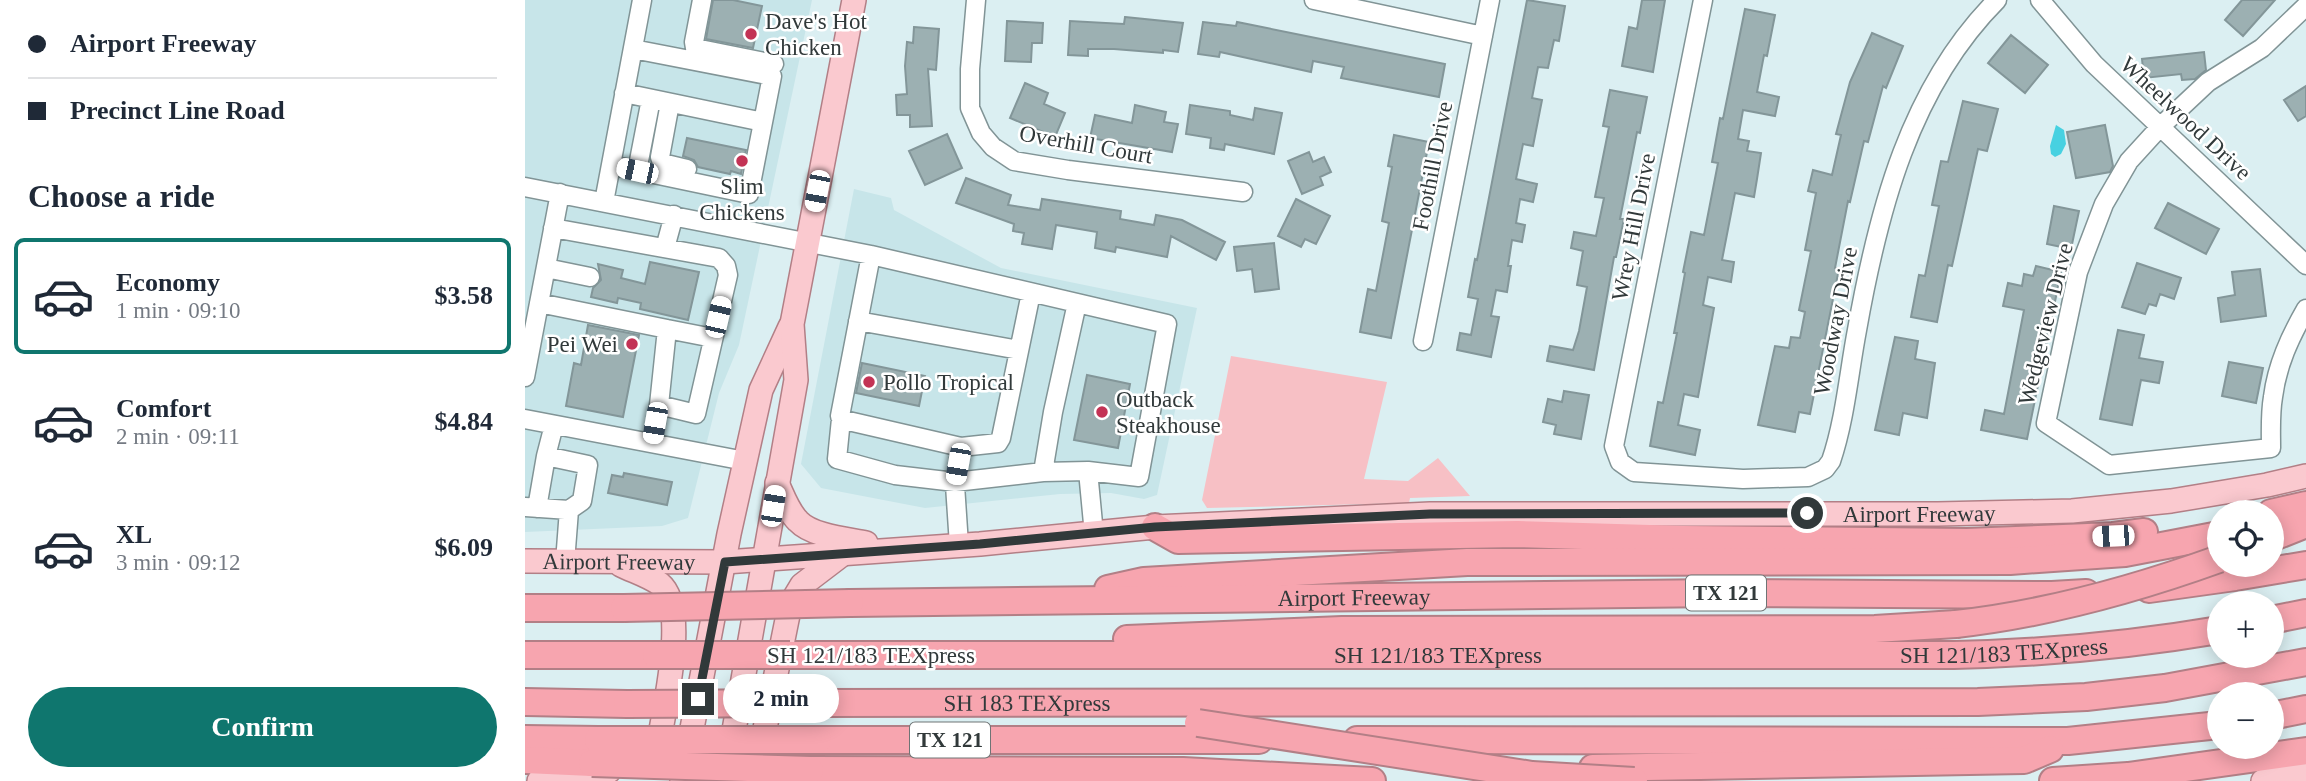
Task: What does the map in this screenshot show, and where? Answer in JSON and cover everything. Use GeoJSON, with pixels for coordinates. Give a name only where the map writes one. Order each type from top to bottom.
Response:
{"type":"FeatureCollection","features":[{"type":"Feature","properties":{"kind":"highway"},"geometry":{"type":"LineString","coordinates":[[2284,510],[2306,505]]}},
{"type":"Feature","properties":{"kind":"highway"},"geometry":{"type":"LineString","coordinates":[[2284,518],[2306,511]]}},
{"type":"Feature","properties":{"kind":"highway"},"geometry":{"type":"LineString","coordinates":[[1155,527],[1178,540],[1517,534],[1967,542],[2113,536],[2207,523]]}},
{"type":"Feature","properties":{"kind":"highway"},"geometry":{"type":"LineString","coordinates":[[2284,533],[2306,524]]}},
{"type":"Feature","properties":{"kind":"highway"},"geometry":{"type":"LineString","coordinates":[[1066,599],[1145,581],[1279,572],[1467,562],[2036,559],[2125,553],[2207,537]]}},
{"type":"Feature","properties":{"kind":"highway"},"geometry":{"type":"LineString","coordinates":[[1022,655],[1124,639],[1248,633],[1342,630],[1875,629],[1956,624],[2071,604],[2127,590],[2207,563]]}},
{"type":"Feature","properties":{"kind":"highway","name":"Airport Freeway"},"geometry":{"type":"LineString","coordinates":[[525,608],[1066,599],[1707,593],[2052,595],[2157,589],[2306,565]]}},
{"type":"Feature","properties":{"kind":"highway"},"geometry":{"type":"LineString","coordinates":[[2284,617],[2306,613]]}},
{"type":"Feature","properties":{"kind":"highway","name":"SH 121/183 TEXpress"},"geometry":{"type":"LineString","coordinates":[[525,655],[1992,654],[2084,648],[2207,633]]}},
{"type":"Feature","properties":{"kind":"highway","name":"SH 121/183 TEXpress"},"geometry":{"type":"LineString","coordinates":[[1247,703],[1978,702],[2085,697],[2165,688],[2306,662]]}},
{"type":"Feature","properties":{"kind":"highway","name":"SH 183 TEXpress"},"geometry":{"type":"LineString","coordinates":[[525,702],[1247,703]]}},
{"type":"Feature","properties":{"kind":"highway"},"geometry":{"type":"LineString","coordinates":[[1027,703],[1224,727],[1532,775],[1633,781]]}},
{"type":"Feature","properties":{"kind":"highway"},"geometry":{"type":"LineString","coordinates":[[2284,713],[2306,709]]}},
{"type":"Feature","properties":{"kind":"highway","name":"TX 121"},"geometry":{"type":"LineString","coordinates":[[525,739],[595,751],[818,740],[2067,741],[2207,725]]}},
{"type":"Feature","properties":{"kind":"highway"},"geometry":{"type":"LineString","coordinates":[[1487,781],[1576,769],[2024,760],[2067,741]]}},
{"type":"Feature","properties":{"kind":"highway"},"geometry":{"type":"LineString","coordinates":[[525,760],[595,751],[810,770],[1118,770],[1372,781]]}},
{"type":"Feature","properties":{"kind":"highway"},"geometry":{"type":"LineString","coordinates":[[2053,781],[2128,776],[2306,751]]}},
{"type":"Feature","properties":{"kind":"main road"},"geometry":{"type":"LineString","coordinates":[[725,781],[796,380],[792,324],[854,0]]}},
{"type":"Feature","properties":{"kind":"main road"},"geometry":{"type":"LineString","coordinates":[[682,781],[761,390],[792,324]]}},
{"type":"Feature","properties":{"kind":"main road","name":"Airport Freeway"},"geometry":{"type":"LineString","coordinates":[[525,561],[725,562],[1155,527],[1430,514],[1938,514],[2072,511],[2171,501],[2306,476]]}},
{"type":"Feature","properties":{"kind":"main road"},"geometry":{"type":"LineString","coordinates":[[777,482],[787,506],[800,523],[827,536],[900,549]]}},
{"type":"Feature","properties":{"kind":"main road"},"geometry":{"type":"LineString","coordinates":[[782,781],[767,769],[761,748],[790,605],[802,585],[844,553]]}},
{"type":"Feature","properties":{"kind":"main road"},"geometry":{"type":"LineString","coordinates":[[539,781],[624,769],[659,742],[674,640],[673,606],[660,584],[614,562]]}},
{"type":"Feature","properties":{"kind":"main road"},"geometry":{"type":"LineString","coordinates":[[2263,781],[2306,773]]}},
{"type":"Feature","properties":{"kind":"street"},"geometry":{"type":"LineString","coordinates":[[604,202],[642,0]]}},
{"type":"Feature","properties":{"kind":"street"},"geometry":{"type":"LineString","coordinates":[[702,0],[695,48],[774,64]]}},
{"type":"Feature","properties":{"kind":"street","name":"Overhill Court"},"geometry":{"type":"LineString","coordinates":[[976,0],[970,69],[971,108],[981,133],[993,147],[1014,161],[1243,192]]}},
{"type":"Feature","properties":{"kind":"street"},"geometry":{"type":"LineString","coordinates":[[1314,0],[1483,36]]}},
{"type":"Feature","properties":{"kind":"street","name":"Foothill Drive"},"geometry":{"type":"LineString","coordinates":[[1423,341],[1490,0]]}},
{"type":"Feature","properties":{"kind":"street","name":"Wrey Hill Drive"},"geometry":{"type":"LineString","coordinates":[[1620,462],[1614,446],[1703,0]]}},
{"type":"Feature","properties":{"kind":"street","name":"Woodway Drive"},"geometry":{"type":"LineString","coordinates":[[1620,462],[1634,472],[1743,479],[1808,478],[1825,469],[1835,452],[1862,298],[1896,167],[1910,130],[1941,69],[1997,0]]}},
{"type":"Feature","properties":{"kind":"street","name":"Wheelwood Drive"},"geometry":{"type":"LineString","coordinates":[[2040,0],[2094,64],[2306,265]]}},
{"type":"Feature","properties":{"kind":"street","name":"Wedgeview Drive"},"geometry":{"type":"LineString","coordinates":[[2306,6],[2262,48],[2209,82],[2160,127],[2129,161],[2104,204],[2078,272],[2046,423],[2109,465],[2271,448],[2273,398],[2282,358],[2306,309]]}},
{"type":"Feature","properties":{"kind":"street"},"geometry":{"type":"LineString","coordinates":[[611,165],[749,194],[772,76],[633,49]]}},
{"type":"Feature","properties":{"kind":"street"},"geometry":{"type":"LineString","coordinates":[[624,93],[763,122]]}},
{"type":"Feature","properties":{"kind":"street"},"geometry":{"type":"LineString","coordinates":[[637,171],[651,99]]}},
{"type":"Feature","properties":{"kind":"street"},"geometry":{"type":"LineString","coordinates":[[670,103],[660,157],[662,163],[751,182]]}},
{"type":"Feature","properties":{"kind":"street"},"geometry":{"type":"LineString","coordinates":[[525,187],[807,241],[871,255],[1167,324],[1139,477],[1088,471],[1044,472],[955,482],[895,475],[837,459],[840,416],[871,255]]}},
{"type":"Feature","properties":{"kind":"street"},"geometry":{"type":"LineString","coordinates":[[525,377],[560,194]]}},
{"type":"Feature","properties":{"kind":"street"},"geometry":{"type":"LineString","coordinates":[[665,248],[674,215]]}},
{"type":"Feature","properties":{"kind":"street"},"geometry":{"type":"LineString","coordinates":[[553,228],[719,258],[726,266],[728,275],[696,414],[659,405]]}},
{"type":"Feature","properties":{"kind":"street"},"geometry":{"type":"LineString","coordinates":[[546,268],[590,277]]}},
{"type":"Feature","properties":{"kind":"street"},"geometry":{"type":"LineString","coordinates":[[841,419],[961,447],[998,443],[1031,293]]}},
{"type":"Feature","properties":{"kind":"street"},"geometry":{"type":"LineString","coordinates":[[539,303],[713,338]]}},
{"type":"Feature","properties":{"kind":"street"},"geometry":{"type":"LineString","coordinates":[[1044,472],[1053,412],[1077,303]]}},
{"type":"Feature","properties":{"kind":"street"},"geometry":{"type":"LineString","coordinates":[[858,321],[1019,350]]}},
{"type":"Feature","properties":{"kind":"street"},"geometry":{"type":"LineString","coordinates":[[652,443],[667,330]]}},
{"type":"Feature","properties":{"kind":"street"},"geometry":{"type":"LineString","coordinates":[[525,419],[745,461]]}},
{"type":"Feature","properties":{"kind":"street"},"geometry":{"type":"LineString","coordinates":[[547,456],[588,465],[582,501],[569,510],[531,507],[554,425]]}},
{"type":"Feature","properties":{"kind":"street"},"geometry":{"type":"LineString","coordinates":[[959,545],[955,482],[961,447]]}},
{"type":"Feature","properties":{"kind":"street"},"geometry":{"type":"LineString","coordinates":[[1088,471],[1094,534]]}},
{"type":"Feature","properties":{"kind":"street"},"geometry":{"type":"LineString","coordinates":[[565,562],[569,510]]}},
{"type":"Feature","properties":{"kind":"shaded area"},"geometry":{"type":"Polygon","coordinates":[[[525,0],[812,0],[739,345],[719,393],[688,518],[662,526],[525,532],[525,0]]]}},
{"type":"Feature","properties":{"kind":"shaded area"},"geometry":{"type":"Polygon","coordinates":[[[854,189],[891,198],[894,210],[1001,268],[1197,308],[1157,495],[1144,499],[1111,493],[1060,494],[925,508],[821,488],[801,464],[854,189]]]}},
{"type":"Feature","properties":{"kind":"shaded area"},"geometry":{"type":"Polygon","coordinates":[[[1231,356],[1387,382],[1364,479],[1408,481],[1438,458],[1470,496],[1410,498],[1409,503],[1207,508],[1202,500],[1231,356]]]}},
{"type":"Feature","properties":{"kind":"water"},"geometry":{"type":"Polygon","coordinates":[[[2056,125],[2064,130],[2066,144],[2061,154],[2055,157],[2051,154],[2050,146],[2056,125]]]}},
{"type":"Feature","properties":{"kind":"building"},"geometry":{"type":"Polygon","coordinates":[[[713,0],[733,0],[762,6],[753,48],[706,39],[713,0]]]}},
{"type":"Feature","properties":{"kind":"building"},"geometry":{"type":"Polygon","coordinates":[[[1527,0],[1565,6],[1559,41],[1554,40],[1548,68],[1538,67],[1532,98],[1542,100],[1533,146],[1523,144],[1516,179],[1537,184],[1533,202],[1520,199],[1516,223],[1525,225],[1522,242],[1512,240],[1507,292],[1496,290],[1491,316],[1499,317],[1491,357],[1457,350],[1460,333],[1471,335],[1478,299],[1468,297],[1527,0]]]}},
{"type":"Feature","properties":{"kind":"building"},"geometry":{"type":"Polygon","coordinates":[[[1642,0],[1665,0],[1653,72],[1622,66],[1629,27],[1637,29],[1642,0]]]}},
{"type":"Feature","properties":{"kind":"building"},"geometry":{"type":"Polygon","coordinates":[[[2242,0],[2275,0],[2243,36],[2225,20],[2242,0]]]}},
{"type":"Feature","properties":{"kind":"building"},"geometry":{"type":"Polygon","coordinates":[[[1745,9],[1775,15],[1757,92],[1779,97],[1775,116],[1743,110],[1738,139],[1749,141],[1747,151],[1761,153],[1754,197],[1735,193],[1722,260],[1734,262],[1731,282],[1708,277],[1703,305],[1714,308],[1698,397],[1684,394],[1678,425],[1700,430],[1695,455],[1650,446],[1658,402],[1663,403],[1677,333],[1674,333],[1691,232],[1704,235],[1718,163],[1712,162],[1745,9]]]}},
{"type":"Feature","properties":{"kind":"building"},"geometry":{"type":"Polygon","coordinates":[[[1125,17],[1183,23],[1178,52],[1088,49],[1088,56],[1068,55],[1070,21],[1124,24],[1125,17]]]}},
{"type":"Feature","properties":{"kind":"building"},"geometry":{"type":"Polygon","coordinates":[[[1007,21],[1043,23],[1042,43],[1032,43],[1031,62],[1005,61],[1007,21]]]}},
{"type":"Feature","properties":{"kind":"building"},"geometry":{"type":"Polygon","coordinates":[[[1203,22],[1236,26],[1237,22],[1445,64],[1439,97],[1341,78],[1344,67],[1313,61],[1311,72],[1220,52],[1219,57],[1198,54],[1203,22]]]}},
{"type":"Feature","properties":{"kind":"building"},"geometry":{"type":"Polygon","coordinates":[[[914,27],[939,29],[936,70],[928,69],[932,126],[910,127],[910,115],[897,115],[896,95],[907,94],[907,42],[913,43],[914,27]]]}},
{"type":"Feature","properties":{"kind":"building"},"geometry":{"type":"Polygon","coordinates":[[[1872,33],[1903,46],[1886,88],[1883,86],[1868,142],[1864,141],[1850,202],[1848,201],[1835,268],[1839,269],[1810,414],[1799,412],[1795,432],[1758,425],[1775,346],[1789,348],[1791,337],[1800,338],[1805,312],[1799,310],[1811,251],[1805,250],[1816,193],[1808,191],[1813,170],[1832,175],[1841,135],[1836,134],[1850,82],[1872,33]]]}},
{"type":"Feature","properties":{"kind":"building"},"geometry":{"type":"Polygon","coordinates":[[[2011,35],[2048,65],[2025,93],[1988,63],[2011,35]]]}},
{"type":"Feature","properties":{"kind":"building"},"geometry":{"type":"Polygon","coordinates":[[[2204,52],[2206,70],[2195,79],[2182,80],[2181,74],[2144,78],[2142,59],[2204,52]]]}},
{"type":"Feature","properties":{"kind":"building"},"geometry":{"type":"Polygon","coordinates":[[[1025,83],[1048,93],[1044,104],[1065,113],[1055,137],[1010,118],[1025,83]]]}},
{"type":"Feature","properties":{"kind":"building"},"geometry":{"type":"Polygon","coordinates":[[[2306,86],[2306,116],[2298,121],[2284,100],[2306,86]]]}},
{"type":"Feature","properties":{"kind":"building"},"geometry":{"type":"Polygon","coordinates":[[[1610,90],[1647,97],[1640,133],[1637,132],[1620,219],[1624,219],[1614,257],[1594,370],[1547,361],[1550,346],[1573,350],[1579,331],[1587,287],[1577,285],[1583,251],[1571,248],[1574,232],[1596,236],[1604,198],[1595,197],[1609,127],[1603,126],[1610,90]]]}},
{"type":"Feature","properties":{"kind":"building"},"geometry":{"type":"Polygon","coordinates":[[[1963,101],[1998,109],[1987,151],[1978,149],[1952,266],[1948,265],[1937,322],[1911,317],[1919,275],[1925,276],[1939,206],[1932,205],[1941,161],[1948,162],[1963,101]]]}},
{"type":"Feature","properties":{"kind":"building"},"geometry":{"type":"Polygon","coordinates":[[[1135,105],[1166,112],[1164,122],[1178,124],[1172,152],[1090,138],[1095,115],[1132,123],[1135,105]]]}},
{"type":"Feature","properties":{"kind":"building"},"geometry":{"type":"Polygon","coordinates":[[[1190,105],[1230,111],[1230,115],[1253,120],[1255,108],[1282,113],[1274,154],[1225,144],[1224,150],[1210,148],[1211,138],[1186,134],[1190,105]]]}},
{"type":"Feature","properties":{"kind":"building"},"geometry":{"type":"Polygon","coordinates":[[[2105,125],[2113,166],[2110,172],[2076,178],[2067,132],[2105,125]]]}},
{"type":"Feature","properties":{"kind":"building"},"geometry":{"type":"Polygon","coordinates":[[[947,134],[962,168],[925,185],[909,151],[947,134]]]}},
{"type":"Feature","properties":{"kind":"building"},"geometry":{"type":"Polygon","coordinates":[[[1394,135],[1429,142],[1391,338],[1360,332],[1368,289],[1376,291],[1389,223],[1382,221],[1392,167],[1388,166],[1394,135]]]}},
{"type":"Feature","properties":{"kind":"building"},"geometry":{"type":"Polygon","coordinates":[[[687,138],[746,150],[741,174],[698,167],[694,160],[683,156],[687,138]]]}},
{"type":"Feature","properties":{"kind":"building"},"geometry":{"type":"Polygon","coordinates":[[[1309,152],[1313,162],[1324,157],[1331,172],[1320,177],[1323,185],[1302,194],[1288,161],[1309,152]]]}},
{"type":"Feature","properties":{"kind":"building"},"geometry":{"type":"Polygon","coordinates":[[[966,178],[1011,195],[1008,205],[1040,210],[1042,199],[1121,211],[1120,219],[1154,225],[1156,215],[1182,220],[1225,242],[1216,260],[1171,236],[1167,257],[1116,247],[1115,252],[1095,248],[1097,232],[1056,225],[1052,249],[1022,244],[1024,233],[1013,231],[1014,224],[956,203],[966,178]]]}},
{"type":"Feature","properties":{"kind":"building"},"geometry":{"type":"Polygon","coordinates":[[[1296,199],[1330,216],[1316,244],[1305,239],[1301,247],[1278,236],[1296,199]]]}},
{"type":"Feature","properties":{"kind":"building"},"geometry":{"type":"Polygon","coordinates":[[[2168,203],[2219,229],[2206,254],[2155,228],[2168,203]]]}},
{"type":"Feature","properties":{"kind":"building"},"geometry":{"type":"Polygon","coordinates":[[[2054,206],[2079,211],[2071,249],[2047,244],[2054,206]]]}},
{"type":"Feature","properties":{"kind":"building"},"geometry":{"type":"Polygon","coordinates":[[[1274,243],[1279,289],[1255,292],[1252,269],[1237,271],[1234,247],[1274,243]]]}},
{"type":"Feature","properties":{"kind":"building"},"geometry":{"type":"Polygon","coordinates":[[[650,262],[699,272],[688,320],[640,309],[641,303],[618,298],[617,303],[591,297],[593,288],[601,280],[598,264],[623,270],[621,278],[645,284],[650,262]]]}},
{"type":"Feature","properties":{"kind":"building"},"geometry":{"type":"Polygon","coordinates":[[[2137,263],[2181,278],[2174,299],[2160,294],[2156,306],[2149,304],[2145,314],[2122,307],[2137,263]]]}},
{"type":"Feature","properties":{"kind":"building"},"geometry":{"type":"Polygon","coordinates":[[[2036,266],[2061,272],[2027,439],[1981,430],[1985,410],[2004,414],[2024,310],[2003,306],[2008,283],[2022,286],[2024,274],[2033,276],[2036,266]]]}},
{"type":"Feature","properties":{"kind":"building"},"geometry":{"type":"Polygon","coordinates":[[[2260,269],[2266,316],[2221,322],[2218,298],[2235,295],[2232,272],[2260,269]]]}},
{"type":"Feature","properties":{"kind":"building"},"geometry":{"type":"Polygon","coordinates":[[[588,325],[639,335],[623,417],[566,406],[574,363],[581,365],[588,325]]]}},
{"type":"Feature","properties":{"kind":"building"},"geometry":{"type":"Polygon","coordinates":[[[2118,330],[2144,335],[2139,358],[2163,362],[2159,383],[2141,380],[2132,425],[2100,419],[2118,330]]]}},
{"type":"Feature","properties":{"kind":"building"},"geometry":{"type":"Polygon","coordinates":[[[1895,337],[1918,341],[1915,359],[1935,363],[1927,418],[1903,413],[1899,435],[1875,430],[1895,337]]]}},
{"type":"Feature","properties":{"kind":"building"},"geometry":{"type":"Polygon","coordinates":[[[2229,362],[2263,368],[2256,403],[2222,396],[2229,362]]]}},
{"type":"Feature","properties":{"kind":"building"},"geometry":{"type":"Polygon","coordinates":[[[862,363],[925,376],[919,406],[856,393],[862,363]]]}},
{"type":"Feature","properties":{"kind":"building","name":"Outback Steakhouse"},"geometry":{"type":"Polygon","coordinates":[[[1087,375],[1130,384],[1118,448],[1074,440],[1087,375]]]}},
{"type":"Feature","properties":{"kind":"building"},"geometry":{"type":"Polygon","coordinates":[[[1564,391],[1589,395],[1581,439],[1554,434],[1556,425],[1543,422],[1548,399],[1562,402],[1564,391]]]}},
{"type":"Feature","properties":{"kind":"building"},"geometry":{"type":"Polygon","coordinates":[[[624,473],[672,482],[667,505],[608,493],[612,475],[623,477],[624,473]]]}},
{"type":"Feature","properties":{"kind":"place","name":"Dave's Hot Chicken"},"geometry":{"type":"Point","coordinates":[751,34]}},
{"type":"Feature","properties":{"kind":"place","name":"Slim Chickens"},"geometry":{"type":"Point","coordinates":[742,161]}},
{"type":"Feature","properties":{"kind":"place","name":"Pei Wei"},"geometry":{"type":"Point","coordinates":[632,344]}},
{"type":"Feature","properties":{"kind":"place","name":"Pollo Tropical"},"geometry":{"type":"Point","coordinates":[869,382]}},
{"type":"Feature","properties":{"kind":"place","name":"Outback Steakhouse"},"geometry":{"type":"Point","coordinates":[1102,412]}},
{"type":"Feature","properties":{"kind":"route"},"geometry":{"type":"LineString","coordinates":[[698,699],[725,562],[980,544],[1155,527],[1430,514],[1807,513]]}}]}
